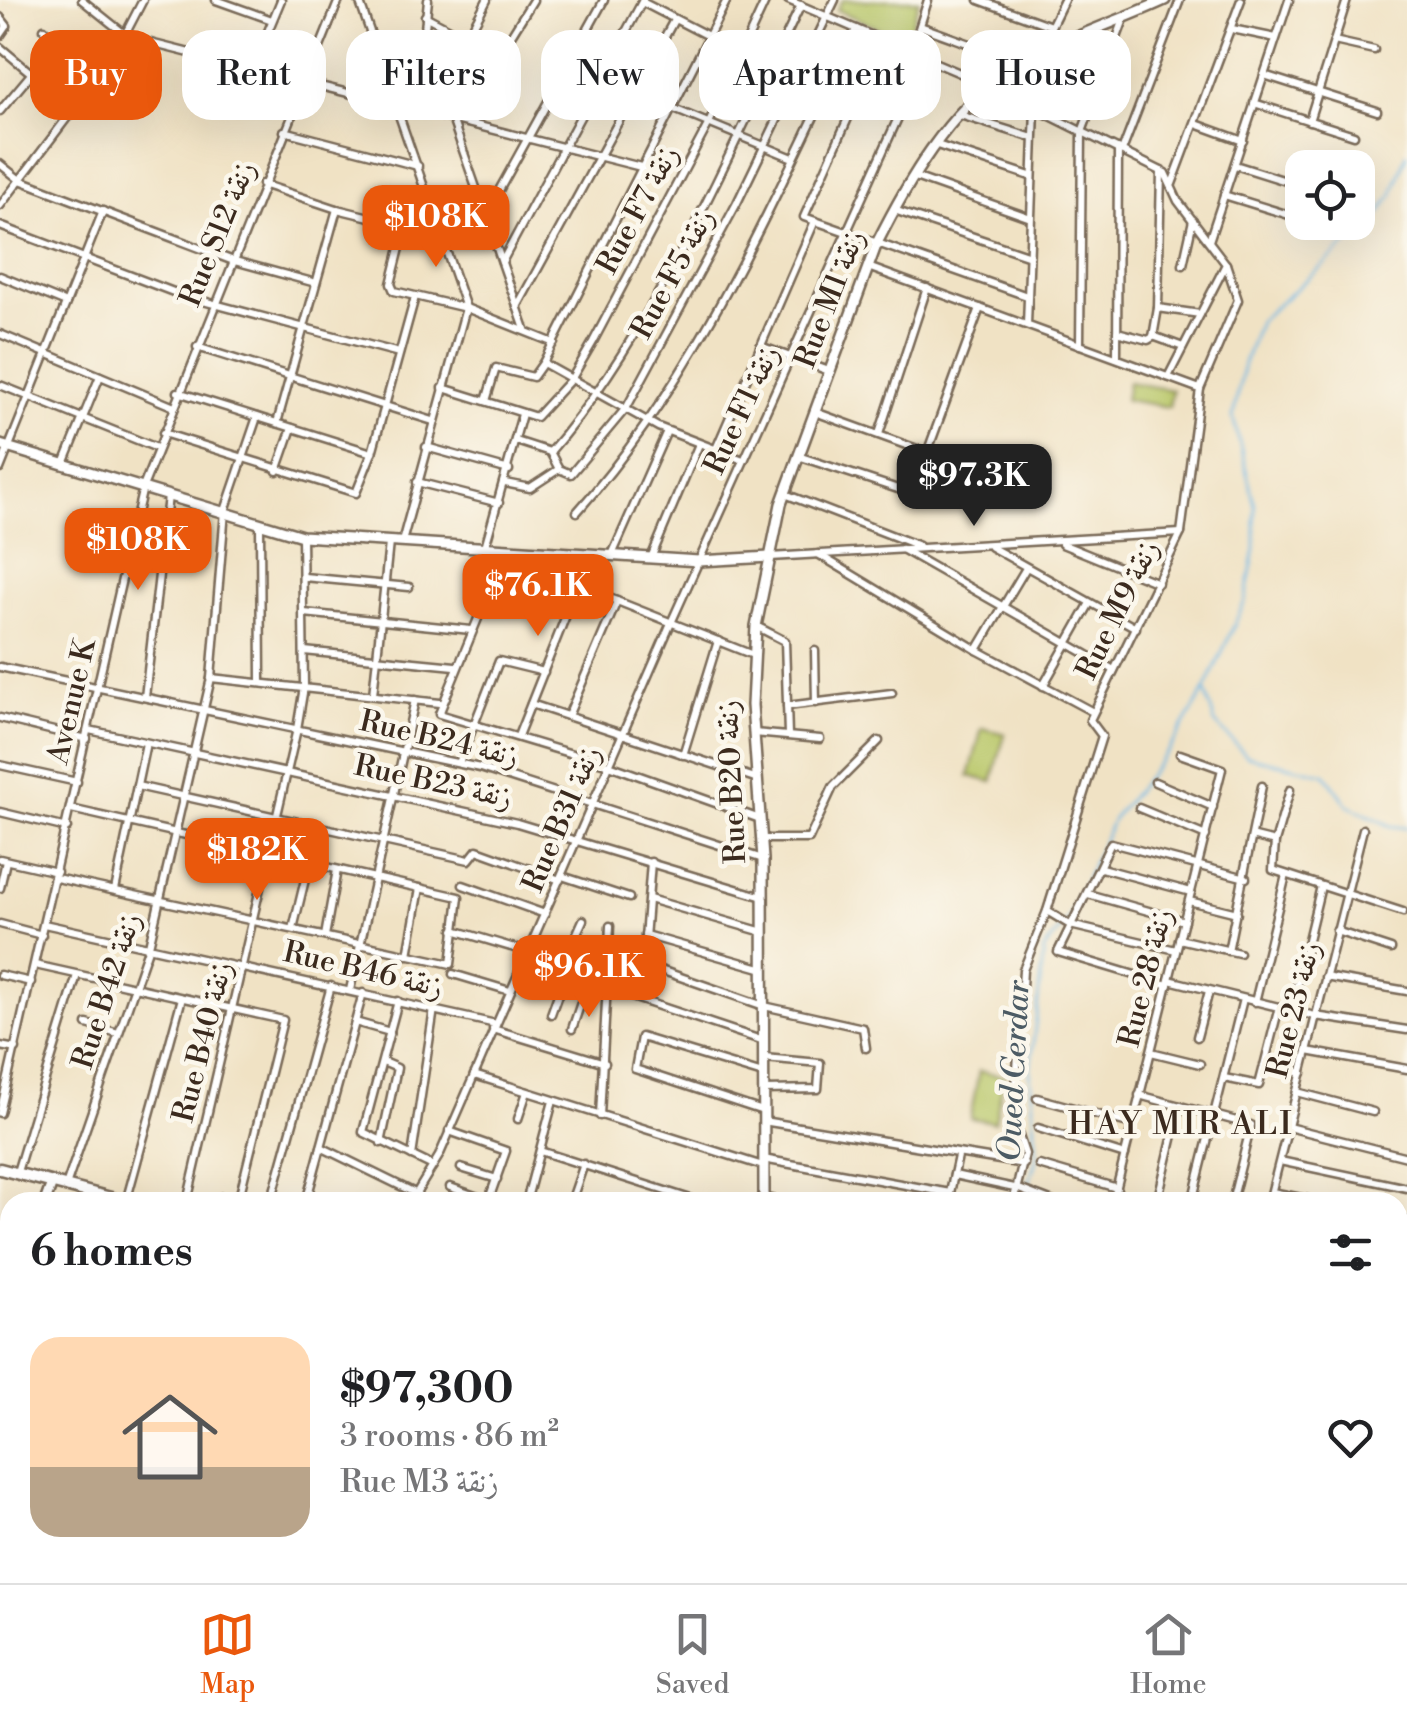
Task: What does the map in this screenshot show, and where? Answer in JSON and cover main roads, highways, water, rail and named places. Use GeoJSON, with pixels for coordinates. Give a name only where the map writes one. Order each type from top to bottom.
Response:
{"type":"FeatureCollection","features":[{"type":"Feature","properties":{"kind":"main road"},"geometry":{"type":"LineString","coordinates":[[0,1170],[88,1192]]}},
{"type":"Feature","properties":{"kind":"waterway"},"geometry":{"type":"LineString","coordinates":[[1407,154],[1392,196],[1375,220],[1259,321],[1244,363],[1233,417],[1255,506],[1255,549],[1245,601],[1205,690],[1215,723],[1247,756],[1325,774],[1349,806],[1391,826],[1407,828]]}},
{"type":"Feature","properties":{"kind":"waterway","name":"Oued Cerdar"},"geometry":{"type":"LineString","coordinates":[[1026,1192],[1037,1157],[1030,1070],[1044,949],[1068,920],[1113,819],[1169,750],[1205,690]]}},
{"type":"Feature","properties":{"kind":"district","name":"HAY MIR ALI"},"geometry":{"type":"Point","coordinates":[1181,1124]}}]}
